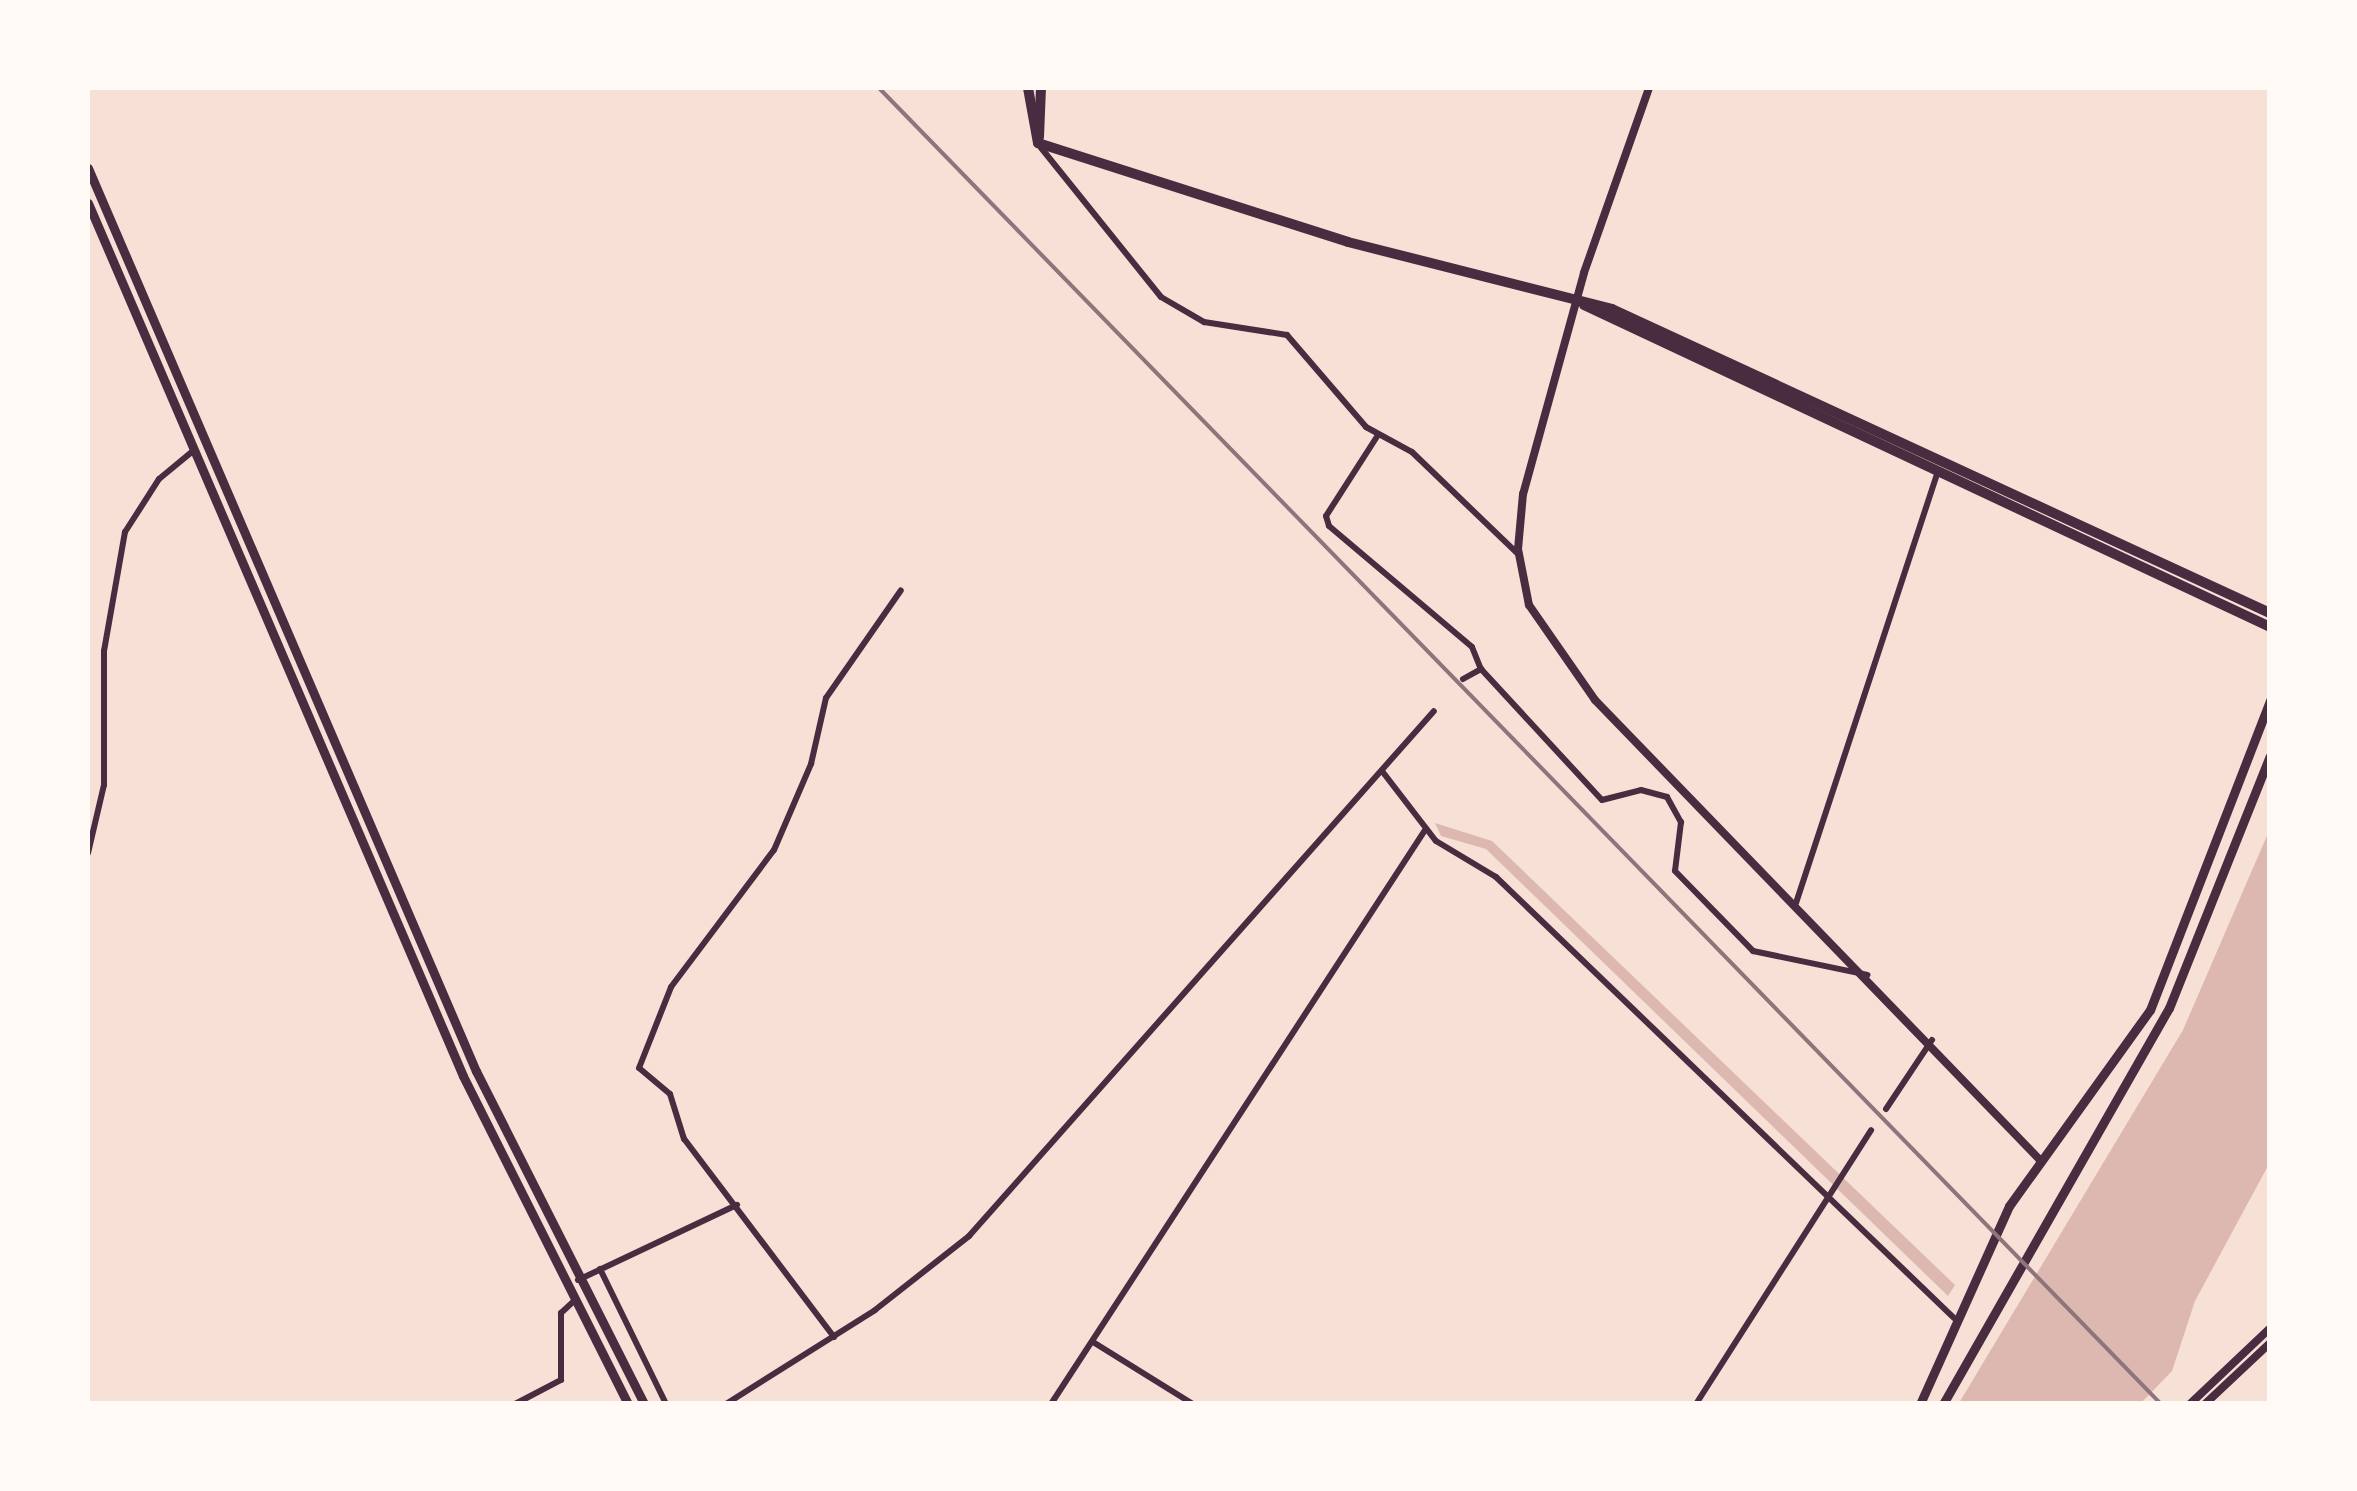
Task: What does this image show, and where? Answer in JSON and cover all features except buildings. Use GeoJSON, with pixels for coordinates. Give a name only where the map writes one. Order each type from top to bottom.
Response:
{"type":"FeatureCollection","features":[{"type":"Feature","properties":{"kind":"main road"},"geometry":{"type":"LineString","coordinates":[[1028,88],[1038,143]]}},
{"type":"Feature","properties":{"kind":"main road"},"geometry":{"type":"LineString","coordinates":[[1038,143],[1042,88]]}},
{"type":"Feature","properties":{"kind":"main road"},"geometry":{"type":"LineString","coordinates":[[1038,143],[1348,242],[1580,301],[2270,613]]}},
{"type":"Feature","properties":{"kind":"main road"},"geometry":{"type":"LineString","coordinates":[[88,168],[470,1056],[577,1280],[644,1404]]}},
{"type":"Feature","properties":{"kind":"main road"},"geometry":{"type":"LineString","coordinates":[[88,203],[197,448],[463,1076],[573,1302],[628,1404]]}},
{"type":"Feature","properties":{"kind":"main road"},"geometry":{"type":"LineString","coordinates":[[1580,301],[1937,474],[2270,627]]}},
{"type":"Feature","properties":{"kind":"main road"},"geometry":{"type":"LineString","coordinates":[[1920,1404],[1954,1318],[2040,1160],[2150,1010],[2270,700]]}},
{"type":"Feature","properties":{"kind":"main road"},"geometry":{"type":"LineString","coordinates":[[1943,1404],[2169,1008],[2270,756]]}},
{"type":"Feature","properties":{"kind":"street"},"geometry":{"type":"LineString","coordinates":[[1649,88],[1523,494],[1518,554],[1535,618],[1595,700],[1932,1040],[2040,1160]]}},
{"type":"Feature","properties":{"kind":"street"},"geometry":{"type":"LineString","coordinates":[[1038,143],[1161,297],[1204,322],[1287,336],[1378,435],[1412,452],[1518,554]]}},
{"type":"Feature","properties":{"kind":"street"},"geometry":{"type":"LineString","coordinates":[[1378,435],[1326,521],[1472,646],[1481,669],[1607,803],[1642,790],[1667,797],[1681,822],[1675,870],[1758,954],[1868,975]]}},
{"type":"Feature","properties":{"kind":"street"},"geometry":{"type":"LineString","coordinates":[[88,853],[104,785],[104,651],[125,532],[158,480],[197,448]]}},
{"type":"Feature","properties":{"kind":"street"},"geometry":{"type":"LineString","coordinates":[[1796,903],[1937,474]]}},
{"type":"Feature","properties":{"kind":"street"},"geometry":{"type":"LineString","coordinates":[[834,1337],[738,1204],[684,1139],[670,1094],[639,1068],[671,987],[774,850],[834,683],[901,590]]}},
{"type":"Feature","properties":{"kind":"street"},"geometry":{"type":"LineString","coordinates":[[1463,679],[1481,669]]}},
{"type":"Feature","properties":{"kind":"street"},"geometry":{"type":"LineString","coordinates":[[726,1404],[834,1337],[990,1215],[1434,711]]}},
{"type":"Feature","properties":{"kind":"street"},"geometry":{"type":"LineString","coordinates":[[1382,771],[1424,830],[1496,877],[1826,1190],[1954,1318]]}},
{"type":"Feature","properties":{"kind":"street"},"geometry":{"type":"LineString","coordinates":[[1051,1404],[1424,830]]}},
{"type":"Feature","properties":{"kind":"street"},"geometry":{"type":"LineString","coordinates":[[1886,1110],[1932,1040]]}},
{"type":"Feature","properties":{"kind":"street"},"geometry":{"type":"LineString","coordinates":[[1696,1404],[1826,1190],[1871,1130]]}},
{"type":"Feature","properties":{"kind":"street"},"geometry":{"type":"LineString","coordinates":[[577,1280],[738,1204]]}},
{"type":"Feature","properties":{"kind":"street"},"geometry":{"type":"LineString","coordinates":[[600,1270],[666,1404]]}},
{"type":"Feature","properties":{"kind":"street"},"geometry":{"type":"LineString","coordinates":[[515,1404],[561,1380],[561,1313],[573,1302]]}},
{"type":"Feature","properties":{"kind":"street"},"geometry":{"type":"LineString","coordinates":[[2190,1404],[2270,1328]]}},
{"type":"Feature","properties":{"kind":"street"},"geometry":{"type":"LineString","coordinates":[[1093,1342],[1193,1404]]}},
{"type":"Feature","properties":{"kind":"street"},"geometry":{"type":"LineString","coordinates":[[2205,1404],[2270,1343]]}},
{"type":"Feature","properties":{"kind":"shaded area"},"geometry":{"type":"Polygon","coordinates":[[[1435,823],[1492,841],[1955,1285],[1948,1296],[1486,849],[1441,836],[1435,823]]]}},
{"type":"Feature","properties":{"kind":"shaded area"},"geometry":{"type":"Polygon","coordinates":[[[2269,831],[2269,1164],[2195,1301],[2172,1371],[2141,1403],[1959,1403],[2183,1030],[2269,831]]]}},
{"type":"Feature","properties":{"kind":"railway"},"geometry":{"type":"LineString","coordinates":[[879,88],[2161,1404]]}}]}
